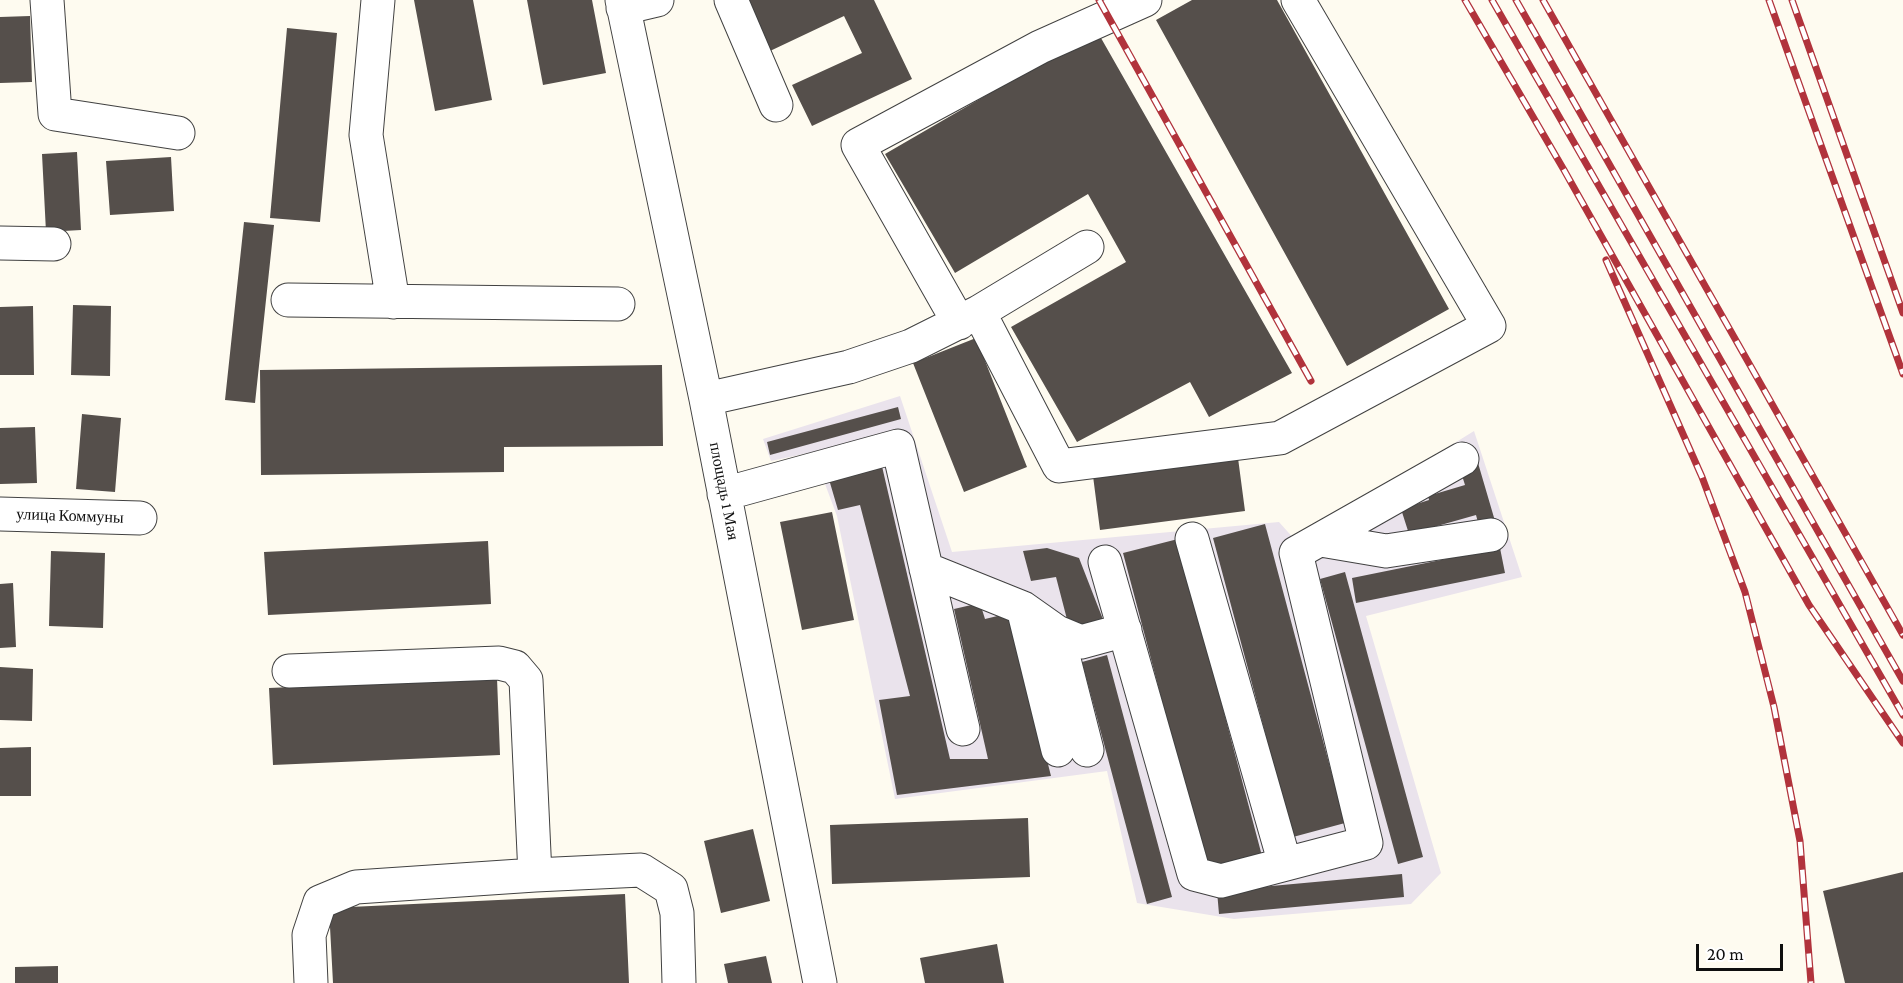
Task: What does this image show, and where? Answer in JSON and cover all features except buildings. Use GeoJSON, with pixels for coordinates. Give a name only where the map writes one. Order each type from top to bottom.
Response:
{"type":"FeatureCollection","features":[{"type":"Feature","properties":{"kind":"street"},"geometry":{"type":"LineString","coordinates":[[47,0],[55,114],[178,133]]}},
{"type":"Feature","properties":{"kind":"street"},"geometry":{"type":"LineString","coordinates":[[378,0],[366,135],[393,302]]}},
{"type":"Feature","properties":{"kind":"street"},"geometry":{"type":"LineString","coordinates":[[622,4],[657,0]]}},
{"type":"Feature","properties":{"kind":"street"},"geometry":{"type":"LineString","coordinates":[[731,0],[776,105]]}},
{"type":"Feature","properties":{"kind":"street"},"geometry":{"type":"LineString","coordinates":[[1145,0],[1040,47],[858,145],[969,317],[1059,466],[1280,438],[1489,326],[1298,0]]}},
{"type":"Feature","properties":{"kind":"street","name":"площадь 1 Мая"},"geometry":{"type":"LineString","coordinates":[[622,4],[706,399],[820,983]]}},
{"type":"Feature","properties":{"kind":"street"},"geometry":{"type":"LineString","coordinates":[[0,243],[54,244]]}},
{"type":"Feature","properties":{"kind":"street"},"geometry":{"type":"LineString","coordinates":[[706,399],[849,367],[911,346],[969,317],[1087,247]]}},
{"type":"Feature","properties":{"kind":"street"},"geometry":{"type":"LineString","coordinates":[[288,300],[618,304]]}},
{"type":"Feature","properties":{"kind":"street"},"geometry":{"type":"LineString","coordinates":[[724,494],[898,446],[963,729]]}},
{"type":"Feature","properties":{"kind":"street"},"geometry":{"type":"LineString","coordinates":[[1105,562],[1194,874],[1221,880],[1366,843],[1296,553],[1462,459]]}},
{"type":"Feature","properties":{"kind":"street","name":"улица Коммуны"},"geometry":{"type":"LineString","coordinates":[[0,514],[140,518]]}},
{"type":"Feature","properties":{"kind":"street"},"geometry":{"type":"LineString","coordinates":[[1321,540],[1386,551],[1491,535]]}},
{"type":"Feature","properties":{"kind":"street"},"geometry":{"type":"LineString","coordinates":[[1192,539],[1285,864]]}},
{"type":"Feature","properties":{"kind":"street"},"geometry":{"type":"LineString","coordinates":[[926,568],[1023,608],[1057,632],[1081,642],[1125,630]]}},
{"type":"Feature","properties":{"kind":"street"},"geometry":{"type":"LineString","coordinates":[[1023,608],[1073,750],[1057,632]]}},
{"type":"Feature","properties":{"kind":"street"},"geometry":{"type":"LineString","coordinates":[[289,671],[499,663],[514,667],[526,680],[535,874]]}},
{"type":"Feature","properties":{"kind":"street"},"geometry":{"type":"LineString","coordinates":[[311,983],[309,935],[321,902],[356,887],[535,874],[641,870],[671,889],[677,913],[679,983]]}},
{"type":"Feature","properties":{"kind":"shaded area"},"geometry":{"type":"Polygon","coordinates":[[[900,396],[952,552],[1279,522],[1296,541],[1474,431],[1522,577],[1366,616],[1441,873],[1411,904],[1234,919],[1137,903],[1107,771],[895,799],[837,516],[813,452],[771,461],[763,439],[900,396]]]}},
{"type":"Feature","properties":{"kind":"railway"},"geometry":{"type":"LineString","coordinates":[[1099,0],[1311,381]]}},
{"type":"Feature","properties":{"kind":"railway"},"geometry":{"type":"LineString","coordinates":[[1465,0],[1564,170],[1809,605],[1903,743]]}},
{"type":"Feature","properties":{"kind":"railway"},"geometry":{"type":"LineString","coordinates":[[1492,0],[1903,715]]}},
{"type":"Feature","properties":{"kind":"railway"},"geometry":{"type":"LineString","coordinates":[[1516,0],[1903,681]]}},
{"type":"Feature","properties":{"kind":"railway"},"geometry":{"type":"LineString","coordinates":[[1543,0],[1903,635]]}},
{"type":"Feature","properties":{"kind":"railway"},"geometry":{"type":"LineString","coordinates":[[1769,0],[1903,374]]}},
{"type":"Feature","properties":{"kind":"railway"},"geometry":{"type":"LineString","coordinates":[[1792,0],[1903,313]]}},
{"type":"Feature","properties":{"kind":"railway"},"geometry":{"type":"LineString","coordinates":[[1606,260],[1702,477],[1745,592],[1774,707],[1800,841],[1811,983]]}}]}
